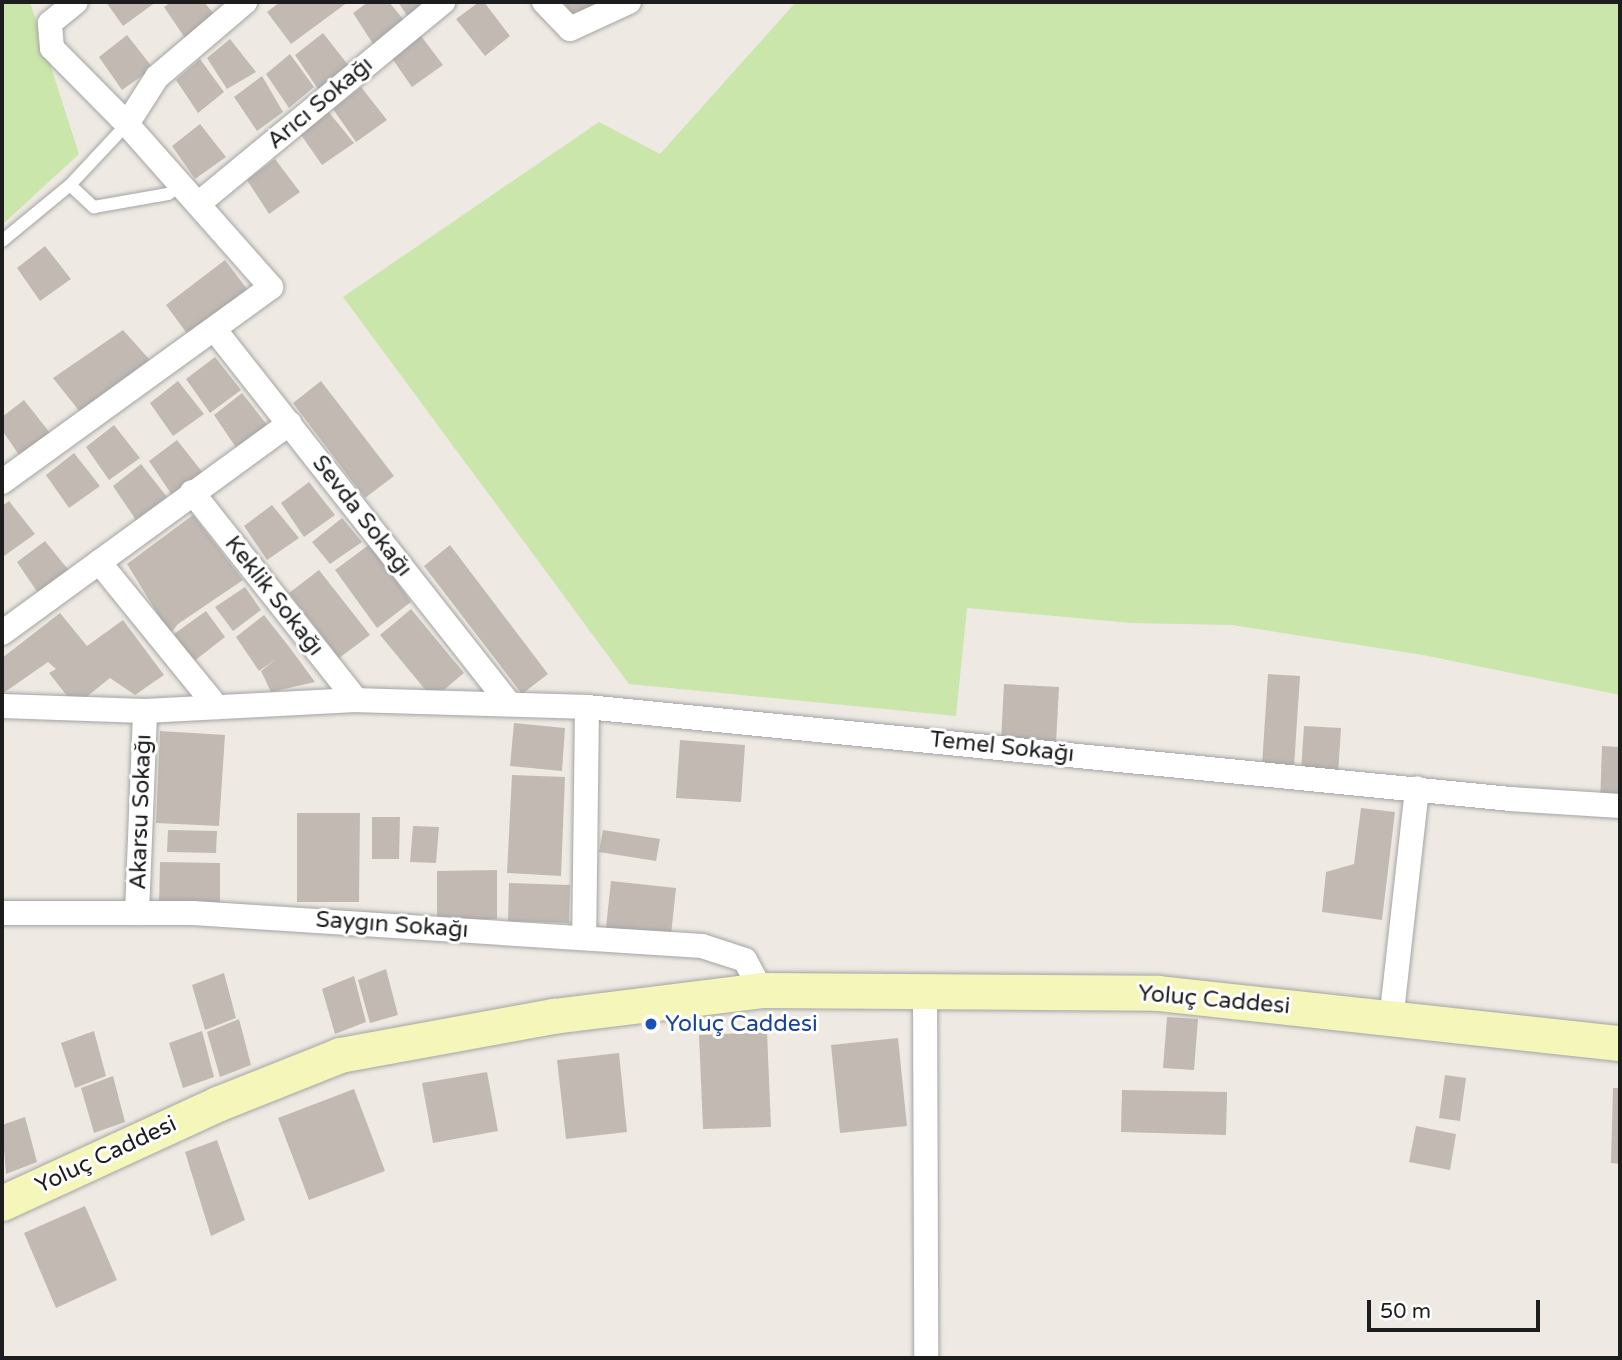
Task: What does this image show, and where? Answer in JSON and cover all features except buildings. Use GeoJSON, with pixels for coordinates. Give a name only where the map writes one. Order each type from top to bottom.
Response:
{"type":"FeatureCollection","features":[{"type":"Feature","properties":{"kind":"street"},"geometry":{"type":"LineString","coordinates":[[2,482],[271,287],[127,124],[52,48],[50,23],[76,2]]}},
{"type":"Feature","properties":{"kind":"street"},"geometry":{"type":"LineString","coordinates":[[127,124],[157,77],[245,2]]}},
{"type":"Feature","properties":{"kind":"street","name":"Arıcı Sokağı"},"geometry":{"type":"LineString","coordinates":[[198,204],[443,2]]}},
{"type":"Feature","properties":{"kind":"street"},"geometry":{"type":"LineString","coordinates":[[544,2],[570,29],[629,2]]}},
{"type":"Feature","properties":{"kind":"street","name":"Sevda Sokağı"},"geometry":{"type":"LineString","coordinates":[[215,330],[508,703]]}},
{"type":"Feature","properties":{"kind":"street"},"geometry":{"type":"LineString","coordinates":[[2,633],[290,423]]}},
{"type":"Feature","properties":{"kind":"street","name":"Keklik Sokağı"},"geometry":{"type":"LineString","coordinates":[[192,492],[356,700]]}},
{"type":"Feature","properties":{"kind":"street"},"geometry":{"type":"LineString","coordinates":[[99,562],[217,707]]}},
{"type":"Feature","properties":{"kind":"street","name":"Temel Sokağı"},"geometry":{"type":"LineString","coordinates":[[2,706],[145,710],[356,700],[587,707],[1620,806]]}},
{"type":"Feature","properties":{"kind":"street"},"geometry":{"type":"LineString","coordinates":[[584,938],[587,707]]}},
{"type":"Feature","properties":{"kind":"street","name":"Akarsu Sokağı"},"geometry":{"type":"LineString","coordinates":[[137,913],[145,710]]}},
{"type":"Feature","properties":{"kind":"street"},"geometry":{"type":"LineString","coordinates":[[1391,1021],[1418,788]]}},
{"type":"Feature","properties":{"kind":"street","name":"Saygın Sokağı"},"geometry":{"type":"LineString","coordinates":[[2,913],[137,913],[702,946],[745,960],[761,990]]}},
{"type":"Feature","properties":{"kind":"street","name":"Yoluç Caddesi"},"geometry":{"type":"LineString","coordinates":[[2,1203],[217,1104],[340,1055],[553,1016],[761,990],[1158,993],[1391,1021],[1620,1043]]}},
{"type":"Feature","properties":{"kind":"street"},"geometry":{"type":"LineString","coordinates":[[925,990],[926,1358]]}},
{"type":"Feature","properties":{"kind":"lane"},"geometry":{"type":"LineString","coordinates":[[2,241],[70,185],[127,124]]}},
{"type":"Feature","properties":{"kind":"lane"},"geometry":{"type":"LineString","coordinates":[[70,185],[94,207],[168,194],[181,185]]}},
{"type":"Feature","properties":{"kind":"green space"},"geometry":{"type":"Polygon","coordinates":[[[2,2],[30,2],[79,154],[2,225],[2,2]]]}},
{"type":"Feature","properties":{"kind":"green space"},"geometry":{"type":"Polygon","coordinates":[[[796,2],[1620,2],[1620,695],[1423,655],[1232,625],[1131,623],[967,608],[956,716],[629,684],[343,297],[599,122],[660,154],[796,2]]]}},
{"type":"Feature","properties":{"kind":"place","name":"Yoluç Caddesi"},"geometry":{"type":"Point","coordinates":[651,1024]}}]}
